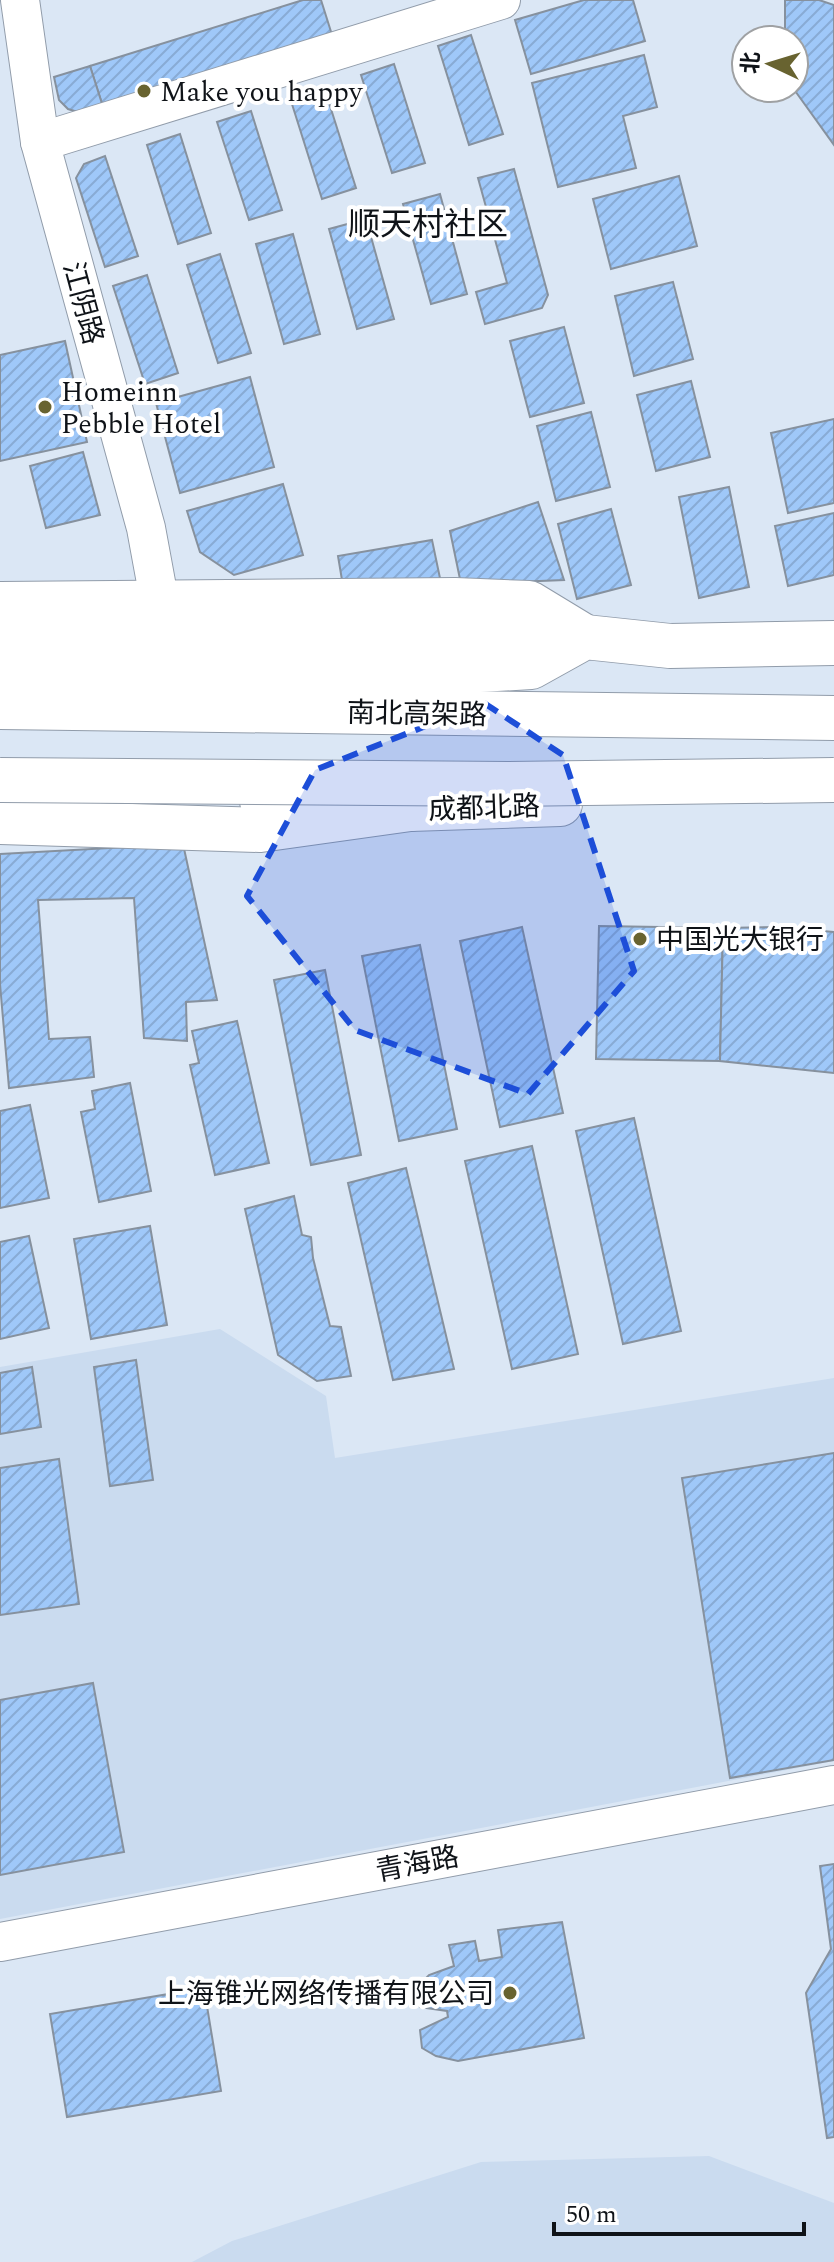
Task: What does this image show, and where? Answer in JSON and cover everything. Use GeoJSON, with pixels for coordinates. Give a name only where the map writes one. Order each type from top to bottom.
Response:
{"type":"FeatureCollection","features":[{"type":"Feature","properties":{"kind":"main road"},"geometry":{"type":"LineString","coordinates":[[0,604],[455,600],[529,603],[585,637]]}},
{"type":"Feature","properties":{"kind":"main road"},"geometry":{"type":"LineString","coordinates":[[0,680],[327,679],[531,667],[585,637]]}},
{"type":"Feature","properties":{"kind":"main road"},"geometry":{"type":"LineString","coordinates":[[0,641],[585,637],[670,646],[834,643]]}},
{"type":"Feature","properties":{"kind":"main road","name":"南北高架路"},"geometry":{"type":"LineString","coordinates":[[0,707],[834,718]]}},
{"type":"Feature","properties":{"kind":"main road","name":"成都北路"},"geometry":{"type":"LineString","coordinates":[[0,772],[318,767],[410,809],[834,794]]}},
{"type":"Feature","properties":{"kind":"main road"},"geometry":{"type":"LineString","coordinates":[[0,780],[492,784],[834,780]]}},
{"type":"Feature","properties":{"kind":"main road"},"geometry":{"type":"LineString","coordinates":[[0,799],[221,799],[410,809]]}},
{"type":"Feature","properties":{"kind":"main road"},"geometry":{"type":"LineString","coordinates":[[0,822],[260,830],[410,809]]}},
{"type":"Feature","properties":{"kind":"street","name":"江阴路"},"geometry":{"type":"LineString","coordinates":[[20,0],[40,142],[146,528],[160,604]]}},
{"type":"Feature","properties":{"kind":"street"},"geometry":{"type":"LineString","coordinates":[[40,142],[501,0]]}},
{"type":"Feature","properties":{"kind":"street","name":"青海路"},"geometry":{"type":"LineString","coordinates":[[0,1942],[834,1785]]}},
{"type":"Feature","properties":{"kind":"highlighted area"},"geometry":{"type":"Polygon","coordinates":[[[484,703],[563,755],[634,971],[528,1094],[355,1030],[247,896],[315,770],[484,703]]]}},
{"type":"Feature","properties":{"kind":"shaded area"},"geometry":{"type":"Polygon","coordinates":[[[220,1329],[326,1396],[335,1458],[834,1378],[834,1761],[0,1919],[0,1367],[220,1329]]]}},
{"type":"Feature","properties":{"kind":"shaded area"},"geometry":{"type":"Polygon","coordinates":[[[709,2156],[834,2203],[834,2262],[192,2262],[232,2241],[481,2162],[709,2156]]]}},
{"type":"Feature","properties":{"kind":"building"},"geometry":{"type":"Polygon","coordinates":[[[303,0],[321,0],[333,38],[104,110],[90,66],[303,0]]]}},
{"type":"Feature","properties":{"kind":"building"},"geometry":{"type":"Polygon","coordinates":[[[584,0],[633,0],[645,41],[531,74],[515,20],[584,0]]]}},
{"type":"Feature","properties":{"kind":"building"},"geometry":{"type":"Polygon","coordinates":[[[785,0],[819,0],[834,5],[834,145],[805,104],[810,104],[810,24],[785,24],[785,0]]]}},
{"type":"Feature","properties":{"kind":"building"},"geometry":{"type":"Polygon","coordinates":[[[471,35],[503,134],[469,145],[438,46],[471,35]]]}},
{"type":"Feature","properties":{"kind":"building"},"geometry":{"type":"Polygon","coordinates":[[[644,55],[657,107],[623,116],[636,168],[558,187],[532,83],[644,55]]]}},
{"type":"Feature","properties":{"kind":"building"},"geometry":{"type":"Polygon","coordinates":[[[394,64],[425,163],[392,173],[361,75],[394,64]]]}},
{"type":"Feature","properties":{"kind":"building"},"geometry":{"type":"Polygon","coordinates":[[[90,66],[104,110],[81,113],[68,109],[59,100],[54,77],[90,66]]]}},
{"type":"Feature","properties":{"kind":"building"},"geometry":{"type":"Polygon","coordinates":[[[325,90],[356,188],[322,199],[291,101],[325,90]]]}},
{"type":"Feature","properties":{"kind":"building"},"geometry":{"type":"Polygon","coordinates":[[[251,111],[282,210],[249,220],[217,122],[251,111]]]}},
{"type":"Feature","properties":{"kind":"building"},"geometry":{"type":"Polygon","coordinates":[[[180,134],[211,233],[178,244],[147,145],[180,134]]]}},
{"type":"Feature","properties":{"kind":"building"},"geometry":{"type":"Polygon","coordinates":[[[105,156],[138,256],[105,267],[76,178],[84,164],[105,156]]]}},
{"type":"Feature","properties":{"kind":"building"},"geometry":{"type":"Polygon","coordinates":[[[514,169],[548,295],[542,308],[485,324],[476,292],[507,283],[478,178],[514,169]]]}},
{"type":"Feature","properties":{"kind":"building"},"geometry":{"type":"Polygon","coordinates":[[[679,176],[697,246],[611,269],[593,199],[679,176]]]}},
{"type":"Feature","properties":{"kind":"building"},"geometry":{"type":"Polygon","coordinates":[[[440,194],[467,294],[431,304],[403,204],[440,194]]]}},
{"type":"Feature","properties":{"kind":"building"},"geometry":{"type":"Polygon","coordinates":[[[366,219],[394,319],[357,329],[329,229],[366,219]]]}},
{"type":"Feature","properties":{"kind":"building"},"geometry":{"type":"Polygon","coordinates":[[[293,234],[320,334],[284,344],[256,244],[293,234]]]}},
{"type":"Feature","properties":{"kind":"building"},"geometry":{"type":"Polygon","coordinates":[[[220,254],[251,353],[218,363],[187,265],[220,254]]]}},
{"type":"Feature","properties":{"kind":"building"},"geometry":{"type":"Polygon","coordinates":[[[147,275],[178,373],[145,384],[113,286],[147,275]]]}},
{"type":"Feature","properties":{"kind":"building"},"geometry":{"type":"Polygon","coordinates":[[[673,282],[693,359],[634,376],[615,296],[673,282]]]}},
{"type":"Feature","properties":{"kind":"building"},"geometry":{"type":"Polygon","coordinates":[[[564,327],[584,403],[530,417],[510,341],[564,327]]]}},
{"type":"Feature","properties":{"kind":"building"},"geometry":{"type":"Polygon","coordinates":[[[65,341],[87,442],[0,461],[0,355],[65,341]]]}},
{"type":"Feature","properties":{"kind":"building"},"geometry":{"type":"Polygon","coordinates":[[[250,377],[274,467],[180,493],[156,403],[250,377]]]}},
{"type":"Feature","properties":{"kind":"building"},"geometry":{"type":"Polygon","coordinates":[[[691,381],[710,457],[656,471],[637,395],[691,381]]]}},
{"type":"Feature","properties":{"kind":"building"},"geometry":{"type":"Polygon","coordinates":[[[591,412],[610,487],[556,501],[537,426],[591,412]]]}},
{"type":"Feature","properties":{"kind":"building"},"geometry":{"type":"Polygon","coordinates":[[[834,419],[834,503],[788,513],[771,433],[834,419]]]}},
{"type":"Feature","properties":{"kind":"building"},"geometry":{"type":"Polygon","coordinates":[[[83,452],[100,515],[46,528],[30,466],[83,452]]]}},
{"type":"Feature","properties":{"kind":"building"},"geometry":{"type":"Polygon","coordinates":[[[283,484],[303,555],[234,575],[200,552],[187,511],[283,484]]]}},
{"type":"Feature","properties":{"kind":"building"},"geometry":{"type":"Polygon","coordinates":[[[729,487],[749,587],[699,598],[679,497],[729,487]]]}},
{"type":"Feature","properties":{"kind":"building"},"geometry":{"type":"Polygon","coordinates":[[[538,502],[564,580],[461,584],[450,531],[538,502]]]}},
{"type":"Feature","properties":{"kind":"building"},"geometry":{"type":"Polygon","coordinates":[[[611,509],[631,585],[577,599],[558,524],[611,509]]]}},
{"type":"Feature","properties":{"kind":"building"},"geometry":{"type":"Polygon","coordinates":[[[834,513],[834,575],[788,586],[775,526],[834,513]]]}},
{"type":"Feature","properties":{"kind":"building"},"geometry":{"type":"Polygon","coordinates":[[[432,540],[441,583],[342,580],[338,556],[432,540]]]}},
{"type":"Feature","properties":{"kind":"building"},"geometry":{"type":"Polygon","coordinates":[[[183,844],[217,1000],[186,1002],[187,1041],[144,1038],[134,898],[38,900],[49,1039],[90,1037],[94,1077],[9,1088],[0,984],[0,854],[183,844]]]}},
{"type":"Feature","properties":{"kind":"building"},"geometry":{"type":"Polygon","coordinates":[[[599,926],[723,928],[720,1061],[596,1059],[599,926]]]}},
{"type":"Feature","properties":{"kind":"building"},"geometry":{"type":"Polygon","coordinates":[[[522,927],[563,1113],[500,1127],[460,941],[522,927]]]}},
{"type":"Feature","properties":{"kind":"building"},"geometry":{"type":"Polygon","coordinates":[[[776,927],[834,932],[834,1073],[720,1061],[723,928],[776,927]]]}},
{"type":"Feature","properties":{"kind":"building"},"geometry":{"type":"Polygon","coordinates":[[[420,945],[457,1129],[399,1141],[362,956],[420,945]]]}},
{"type":"Feature","properties":{"kind":"building"},"geometry":{"type":"Polygon","coordinates":[[[325,970],[361,1155],[311,1165],[274,980],[325,970]]]}},
{"type":"Feature","properties":{"kind":"building"},"geometry":{"type":"Polygon","coordinates":[[[237,1021],[269,1163],[215,1175],[190,1065],[199,1063],[192,1031],[237,1021]]]}},
{"type":"Feature","properties":{"kind":"building"},"geometry":{"type":"Polygon","coordinates":[[[130,1083],[151,1191],[99,1202],[81,1112],[95,1109],[92,1091],[130,1083]]]}},
{"type":"Feature","properties":{"kind":"building"},"geometry":{"type":"Polygon","coordinates":[[[30,1105],[49,1198],[0,1208],[0,1111],[30,1105]]]}},
{"type":"Feature","properties":{"kind":"building"},"geometry":{"type":"Polygon","coordinates":[[[634,1118],[681,1331],[623,1344],[576,1131],[634,1118]]]}},
{"type":"Feature","properties":{"kind":"building"},"geometry":{"type":"Polygon","coordinates":[[[532,1146],[578,1354],[512,1369],[465,1161],[532,1146]]]}},
{"type":"Feature","properties":{"kind":"building"},"geometry":{"type":"Polygon","coordinates":[[[406,1168],[454,1369],[393,1380],[348,1183],[406,1168]]]}},
{"type":"Feature","properties":{"kind":"building"},"geometry":{"type":"Polygon","coordinates":[[[294,1196],[302,1235],[311,1237],[313,1258],[330,1326],[341,1327],[351,1376],[317,1381],[278,1355],[245,1209],[294,1196]]]}},
{"type":"Feature","properties":{"kind":"building"},"geometry":{"type":"Polygon","coordinates":[[[150,1226],[167,1325],[91,1339],[74,1239],[150,1226]]]}},
{"type":"Feature","properties":{"kind":"building"},"geometry":{"type":"Polygon","coordinates":[[[29,1236],[49,1328],[0,1339],[0,1242],[29,1236]]]}},
{"type":"Feature","properties":{"kind":"building"},"geometry":{"type":"Polygon","coordinates":[[[136,1360],[153,1480],[110,1486],[94,1367],[136,1360]]]}},
{"type":"Feature","properties":{"kind":"building"},"geometry":{"type":"Polygon","coordinates":[[[32,1367],[41,1427],[0,1434],[0,1373],[32,1367]]]}},
{"type":"Feature","properties":{"kind":"building"},"geometry":{"type":"Polygon","coordinates":[[[834,1453],[834,1760],[730,1778],[682,1478],[834,1453]]]}},
{"type":"Feature","properties":{"kind":"building"},"geometry":{"type":"Polygon","coordinates":[[[59,1459],[79,1604],[0,1615],[0,1468],[59,1459]]]}},
{"type":"Feature","properties":{"kind":"building"},"geometry":{"type":"Polygon","coordinates":[[[93,1683],[124,1852],[0,1875],[0,1700],[93,1683]]]}},
{"type":"Feature","properties":{"kind":"building"},"geometry":{"type":"Polygon","coordinates":[[[834,1864],[834,2137],[827,2138],[806,1993],[831,1949],[820,1866],[834,1864]]]}},
{"type":"Feature","properties":{"kind":"building"},"geometry":{"type":"Polygon","coordinates":[[[562,1922],[584,2038],[458,2061],[436,2056],[422,2048],[420,2030],[448,2017],[447,2011],[420,2007],[417,1987],[429,1975],[454,1966],[449,1945],[475,1941],[479,1961],[502,1957],[498,1930],[562,1922]]]}},
{"type":"Feature","properties":{"kind":"building"},"geometry":{"type":"Polygon","coordinates":[[[204,1988],[221,2091],[67,2117],[50,2014],[204,1988]]]}},
{"type":"Feature","properties":{"kind":"place","name":"Make you happy"},"geometry":{"type":"Point","coordinates":[144,91]}},
{"type":"Feature","properties":{"kind":"place","name":"Homeinn Pebble Hotel"},"geometry":{"type":"Point","coordinates":[45,407]}},
{"type":"Feature","properties":{"kind":"place","name":"中国光大银行"},"geometry":{"type":"Point","coordinates":[640,939]}},
{"type":"Feature","properties":{"kind":"place","name":"上海锥光网络传播有限公司"},"geometry":{"type":"Point","coordinates":[510,1993]}},
{"type":"Feature","properties":{"kind":"district","name":"顺天村社区"},"geometry":{"type":"Point","coordinates":[428,224]}}]}
